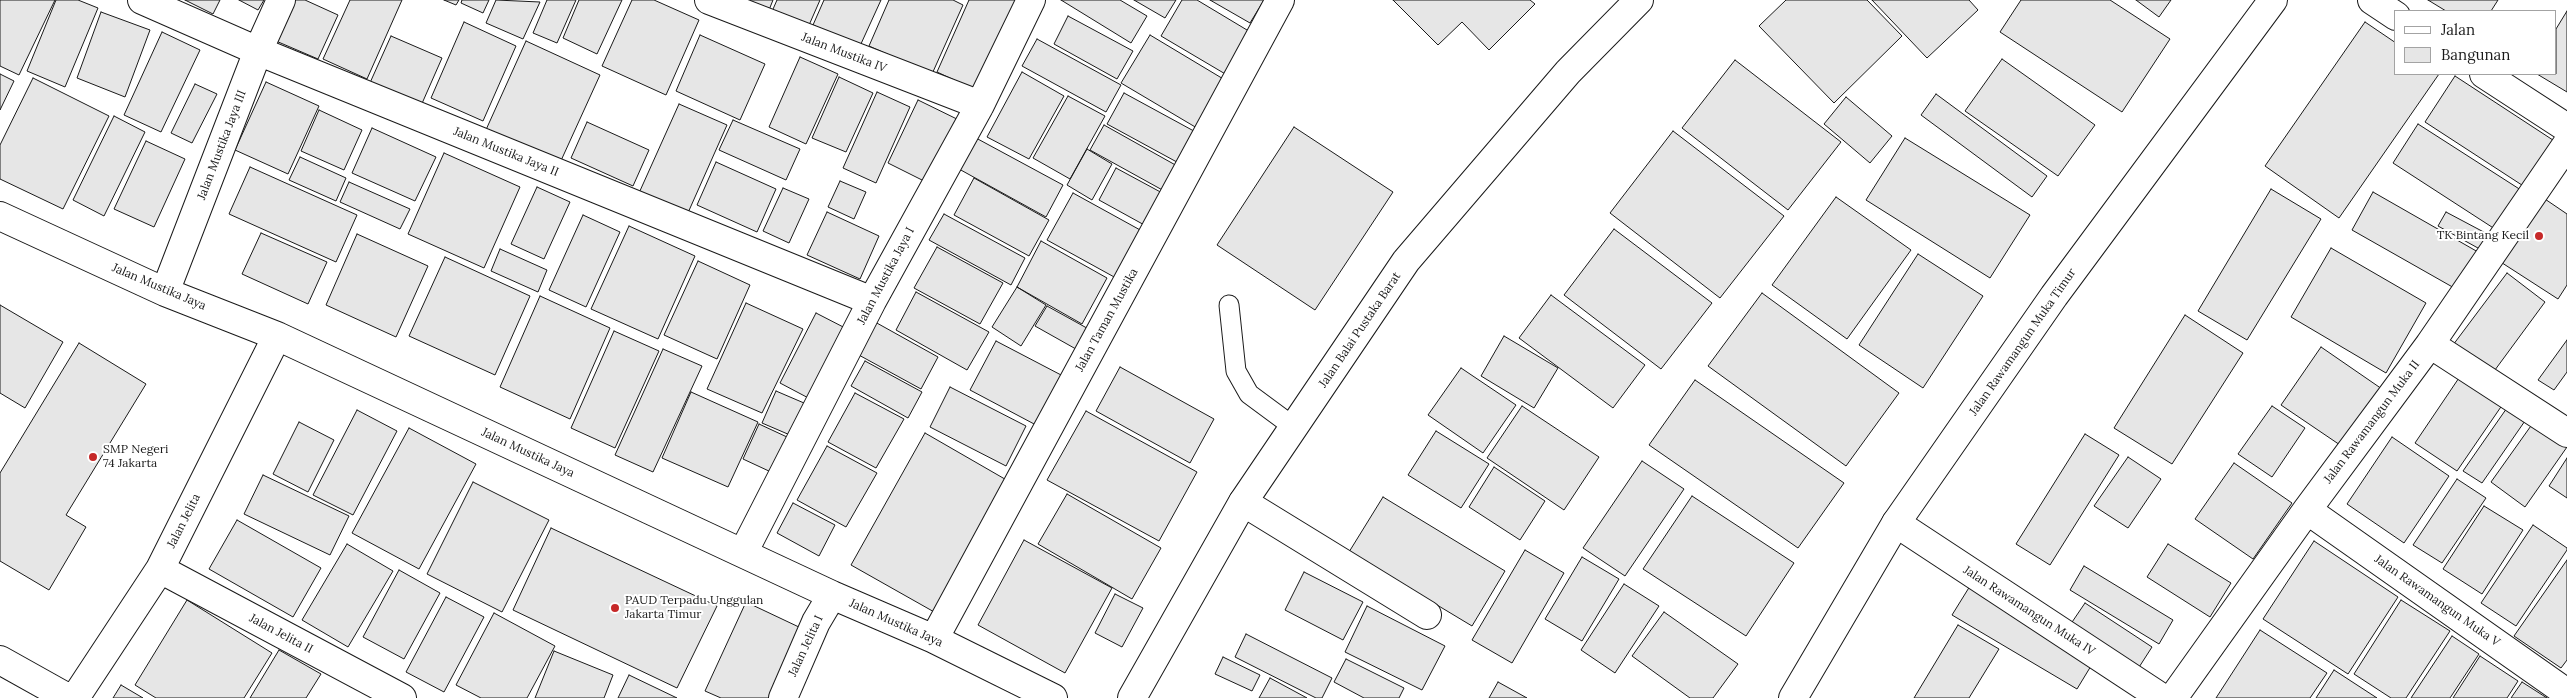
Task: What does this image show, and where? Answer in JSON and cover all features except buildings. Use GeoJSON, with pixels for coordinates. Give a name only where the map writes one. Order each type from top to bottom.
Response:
{"type":"FeatureCollection","features":[{"type":"Feature","properties":{"kind":"street","name":"Jalan Mustika Jaya II"},"geometry":{"type":"LineString","coordinates":[[142,0],[258,51],[872,301]]}},
{"type":"Feature","properties":{"kind":"street","name":"Jalan Mustika Jaya III"},"geometry":{"type":"LineString","coordinates":[[165,292],[258,51],[281,0]]}},
{"type":"Feature","properties":{"kind":"street","name":"Jalan Mustika IV"},"geometry":{"type":"LineString","coordinates":[[709,0],[980,105]]}},
{"type":"Feature","properties":{"kind":"street","name":"Jalan Mustika Jaya I"},"geometry":{"type":"LineString","coordinates":[[743,552],[872,301],[980,105],[1031,0]]}},
{"type":"Feature","properties":{"kind":"street","name":"Jalan Taman Mustika"},"geometry":{"type":"LineString","coordinates":[[934,639],[1280,0]]}},
{"type":"Feature","properties":{"kind":"street","name":"Jalan Balai Pustaka Barat"},"geometry":{"type":"LineString","coordinates":[[1132,698],[1243,502],[1295,428],[1406,261],[1568,72],[1638,0]]}},
{"type":"Feature","properties":{"kind":"street","name":"Jalan Rawamangun Muka Timur"},"geometry":{"type":"LineString","coordinates":[[1793,698],[1896,523],[2054,296],[2273,0]]}},
{"type":"Feature","properties":{"kind":"street"},"geometry":{"type":"LineString","coordinates":[[2372,0],[2394,15]]}},
{"type":"Feature","properties":{"kind":"street"},"geometry":{"type":"LineString","coordinates":[[2486,75],[2567,128]]}},
{"type":"Feature","properties":{"kind":"street","name":"Jalan Rawamangun Muka II"},"geometry":{"type":"LineString","coordinates":[[2173,698],[2307,510],[2430,344],[2567,144]]}},
{"type":"Feature","properties":{"kind":"street","name":"Jalan Mustika Jaya"},"geometry":{"type":"LineString","coordinates":[[0,217],[165,292],[277,336],[832,595],[934,639],[1053,698]]}},
{"type":"Feature","properties":{"kind":"street","name":"Jalan Jelita"},"geometry":{"type":"LineString","coordinates":[[75,698],[160,569],[277,336]]}},
{"type":"Feature","properties":{"kind":"street"},"geometry":{"type":"LineString","coordinates":[[2430,344],[2567,433]]}},
{"type":"Feature","properties":{"kind":"street"},"geometry":{"type":"LineString","coordinates":[[1243,502],[1427,615]]}},
{"type":"Feature","properties":{"kind":"street","name":"Jalan Rawamangun Muka V"},"geometry":{"type":"LineString","coordinates":[[2307,510],[2567,693]]}},
{"type":"Feature","properties":{"kind":"street","name":"Jalan Rawamangun Muka IV"},"geometry":{"type":"LineString","coordinates":[[1896,523],[2162,698]]}},
{"type":"Feature","properties":{"kind":"street","name":"Jalan Jelita II"},"geometry":{"type":"LineString","coordinates":[[160,569],[402,698]]}},
{"type":"Feature","properties":{"kind":"street","name":"Jalan Jelita I"},"geometry":{"type":"LineString","coordinates":[[783,698],[816,622],[832,595]]}},
{"type":"Feature","properties":{"kind":"street"},"geometry":{"type":"LineString","coordinates":[[0,660],[68,698]]}},
{"type":"Feature","properties":{"kind":"lane"},"geometry":{"type":"LineString","coordinates":[[1229,305],[1236,372],[1250,394],[1295,428]]}},
{"type":"Feature","properties":{"kind":"place","name":"TK Bintang Kecil"},"geometry":{"type":"Point","coordinates":[2539,236]}},
{"type":"Feature","properties":{"kind":"place","name":"SMP Negeri 74 Jakarta"},"geometry":{"type":"Point","coordinates":[93,457]}},
{"type":"Feature","properties":{"kind":"place","name":"PAUD Terpadu Unggulan Jakarta Timur"},"geometry":{"type":"Point","coordinates":[615,608]}}]}
